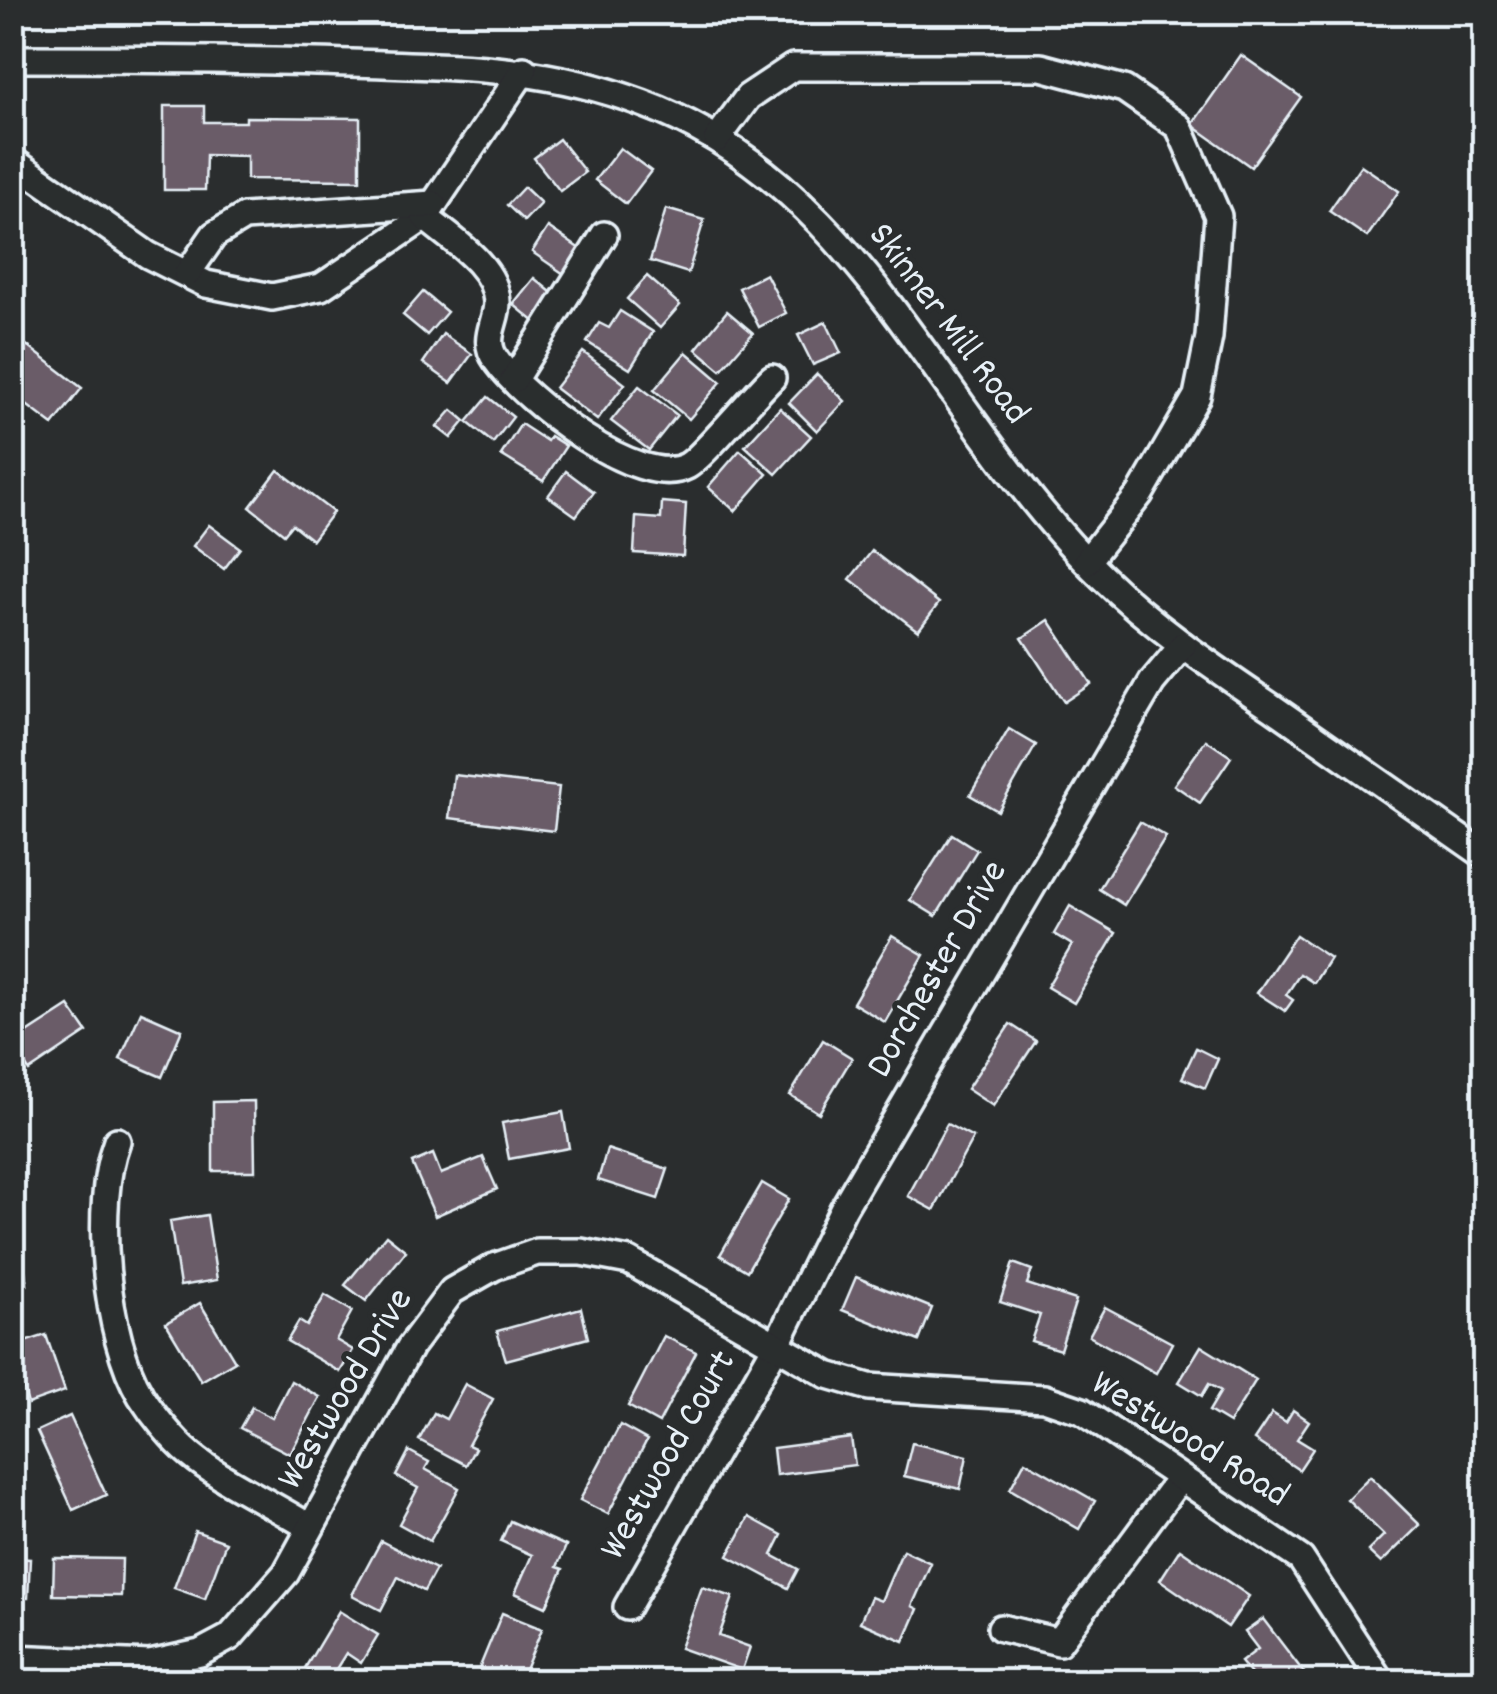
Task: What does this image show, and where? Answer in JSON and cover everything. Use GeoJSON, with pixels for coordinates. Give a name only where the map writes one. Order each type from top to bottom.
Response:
{"type":"FeatureCollection","features":[{"type":"Feature","properties":{"kind":"street","name":"Skinner Mill Road"},"geometry":{"type":"LineString","coordinates":[[12,59],[228,59],[524,70],[644,103],[717,139],[755,163],[853,258],[904,318],[1022,489],[1087,562],[1182,645],[1484,855]]}},
{"type":"Feature","properties":{"kind":"street"},"geometry":{"type":"LineString","coordinates":[[717,139],[748,98],[793,67],[1042,67],[1124,89],[1179,127],[1218,216],[1209,336],[1198,396],[1140,494],[1087,562]]}},
{"type":"Feature","properties":{"kind":"street"},"geometry":{"type":"LineString","coordinates":[[12,160],[148,256],[206,284],[272,296],[321,287],[429,210],[524,70]]}},
{"type":"Feature","properties":{"kind":"street"},"geometry":{"type":"LineString","coordinates":[[187,274],[214,235],[244,218],[429,210],[485,268],[497,302],[488,330],[494,358],[548,412],[630,466],[656,473],[688,466],[772,378]]}},
{"type":"Feature","properties":{"kind":"street"},"geometry":{"type":"LineString","coordinates":[[514,379],[604,235]]}},
{"type":"Feature","properties":{"kind":"street","name":"Dorchester Drive"},"geometry":{"type":"LineString","coordinates":[[778,1342],[843,1208],[1152,682],[1182,645]]}},
{"type":"Feature","properties":{"kind":"street"},"geometry":{"type":"LineString","coordinates":[[117,1142],[107,1169],[104,1198],[110,1286],[124,1354],[140,1395],[191,1455],[309,1526]]}},
{"type":"Feature","properties":{"kind":"street","name":"Westwood Drive"},"geometry":{"type":"LineString","coordinates":[[12,1658],[150,1664],[200,1653],[230,1637],[262,1606],[286,1574],[410,1347],[452,1290],[494,1267],[537,1252],[581,1252],[629,1261],[778,1342]]}},
{"type":"Feature","properties":{"kind":"street","name":"Westwood Road"},"geometry":{"type":"LineString","coordinates":[[778,1342],[828,1375],[870,1387],[930,1394],[986,1392],[1044,1398],[1082,1411],[1250,1520],[1301,1558],[1381,1682]]}},
{"type":"Feature","properties":{"kind":"street","name":"Westwood Court"},"geometry":{"type":"LineString","coordinates":[[626,1607],[778,1342]]}},
{"type":"Feature","properties":{"kind":"street"},"geometry":{"type":"LineString","coordinates":[[1002,1628],[1059,1642],[1180,1478]]}},
{"type":"Feature","properties":{"kind":"building"},"geometry":{"type":"Polygon","coordinates":[[[1241,55],[1301,97],[1251,167],[1192,125],[1241,55]]]}},
{"type":"Feature","properties":{"kind":"building"},"geometry":{"type":"Polygon","coordinates":[[[164,106],[204,106],[204,122],[246,122],[246,117],[360,118],[360,180],[247,179],[247,156],[206,155],[205,190],[164,190],[164,106]]]}},
{"type":"Feature","properties":{"kind":"building"},"geometry":{"type":"Polygon","coordinates":[[[559,139],[585,172],[560,191],[534,158],[559,139]]]}},
{"type":"Feature","properties":{"kind":"building"},"geometry":{"type":"Polygon","coordinates":[[[620,148],[651,171],[626,204],[595,180],[620,148]]]}},
{"type":"Feature","properties":{"kind":"building"},"geometry":{"type":"Polygon","coordinates":[[[1361,165],[1399,191],[1367,237],[1329,211],[1361,165]]]}},
{"type":"Feature","properties":{"kind":"building"},"geometry":{"type":"Polygon","coordinates":[[[524,187],[541,203],[524,221],[507,205],[524,187]]]}},
{"type":"Feature","properties":{"kind":"building"},"geometry":{"type":"Polygon","coordinates":[[[666,209],[704,220],[688,273],[650,261],[666,209]]]}},
{"type":"Feature","properties":{"kind":"building"},"geometry":{"type":"Polygon","coordinates":[[[548,227],[580,249],[564,274],[532,252],[548,227]]]}},
{"type":"Feature","properties":{"kind":"building"},"geometry":{"type":"Polygon","coordinates":[[[766,274],[786,313],[759,327],[739,288],[766,274]]]}},
{"type":"Feature","properties":{"kind":"building"},"geometry":{"type":"Polygon","coordinates":[[[647,276],[680,305],[660,328],[627,299],[647,276]]]}},
{"type":"Feature","properties":{"kind":"building"},"geometry":{"type":"Polygon","coordinates":[[[534,278],[557,297],[536,323],[513,304],[534,278]]]}},
{"type":"Feature","properties":{"kind":"building"},"geometry":{"type":"Polygon","coordinates":[[[423,292],[447,312],[427,335],[403,315],[423,292]]]}},
{"type":"Feature","properties":{"kind":"building"},"geometry":{"type":"Polygon","coordinates":[[[620,311],[653,332],[630,369],[587,342],[599,323],[609,328],[620,311]]]}},
{"type":"Feature","properties":{"kind":"building"},"geometry":{"type":"Polygon","coordinates":[[[727,311],[753,333],[721,370],[696,349],[727,311]]]}},
{"type":"Feature","properties":{"kind":"building"},"geometry":{"type":"Polygon","coordinates":[[[826,322],[841,353],[813,365],[798,335],[826,322]]]}},
{"type":"Feature","properties":{"kind":"building"},"geometry":{"type":"Polygon","coordinates":[[[443,334],[472,354],[451,383],[423,363],[443,334]]]}},
{"type":"Feature","properties":{"kind":"building"},"geometry":{"type":"Polygon","coordinates":[[[25,344],[82,388],[53,425],[12,394],[12,360],[25,344]]]}},
{"type":"Feature","properties":{"kind":"building"},"geometry":{"type":"Polygon","coordinates":[[[583,352],[625,384],[597,420],[555,388],[583,352]]]}},
{"type":"Feature","properties":{"kind":"building"},"geometry":{"type":"Polygon","coordinates":[[[686,352],[721,382],[689,419],[654,390],[686,352]]]}},
{"type":"Feature","properties":{"kind":"building"},"geometry":{"type":"Polygon","coordinates":[[[817,374],[845,401],[817,431],[789,403],[817,374]]]}},
{"type":"Feature","properties":{"kind":"building"},"geometry":{"type":"Polygon","coordinates":[[[639,386],[677,415],[649,450],[611,421],[639,386]]]}},
{"type":"Feature","properties":{"kind":"building"},"geometry":{"type":"Polygon","coordinates":[[[488,397],[513,417],[493,443],[467,422],[488,397]]]}},
{"type":"Feature","properties":{"kind":"building"},"geometry":{"type":"Polygon","coordinates":[[[780,408],[811,436],[776,474],[745,446],[780,408]]]}},
{"type":"Feature","properties":{"kind":"building"},"geometry":{"type":"Polygon","coordinates":[[[452,410],[465,421],[451,438],[437,427],[452,410]]]}},
{"type":"Feature","properties":{"kind":"building"},"geometry":{"type":"Polygon","coordinates":[[[521,424],[547,441],[550,436],[566,446],[543,481],[501,455],[521,424]]]}},
{"type":"Feature","properties":{"kind":"building"},"geometry":{"type":"Polygon","coordinates":[[[740,450],[767,474],[735,511],[708,487],[740,450]]]}},
{"type":"Feature","properties":{"kind":"building"},"geometry":{"type":"Polygon","coordinates":[[[278,470],[333,512],[312,540],[292,524],[284,534],[250,507],[278,470]]]}},
{"type":"Feature","properties":{"kind":"building"},"geometry":{"type":"Polygon","coordinates":[[[566,471],[594,492],[576,516],[548,496],[566,471]]]}},
{"type":"Feature","properties":{"kind":"building"},"geometry":{"type":"Polygon","coordinates":[[[662,502],[686,504],[683,556],[634,553],[636,517],[661,519],[662,502]]]}},
{"type":"Feature","properties":{"kind":"building"},"geometry":{"type":"Polygon","coordinates":[[[209,525],[240,548],[224,569],[193,546],[209,525]]]}},
{"type":"Feature","properties":{"kind":"building"},"geometry":{"type":"Polygon","coordinates":[[[872,551],[939,603],[918,631],[850,579],[872,551]]]}},
{"type":"Feature","properties":{"kind":"building"},"geometry":{"type":"Polygon","coordinates":[[[1049,620],[1091,684],[1064,702],[1022,638],[1049,620]]]}},
{"type":"Feature","properties":{"kind":"building"},"geometry":{"type":"Polygon","coordinates":[[[1009,729],[1036,745],[998,811],[970,795],[1009,729]]]}},
{"type":"Feature","properties":{"kind":"building"},"geometry":{"type":"Polygon","coordinates":[[[1206,740],[1231,757],[1200,803],[1174,785],[1206,740]]]}},
{"type":"Feature","properties":{"kind":"building"},"geometry":{"type":"Polygon","coordinates":[[[454,775],[559,787],[554,831],[449,818],[454,775]]]}},
{"type":"Feature","properties":{"kind":"building"},"geometry":{"type":"Polygon","coordinates":[[[1140,822],[1166,837],[1124,905],[1099,889],[1140,822]]]}},
{"type":"Feature","properties":{"kind":"building"},"geometry":{"type":"Polygon","coordinates":[[[952,834],[977,850],[936,916],[910,900],[952,834]]]}},
{"type":"Feature","properties":{"kind":"building"},"geometry":{"type":"Polygon","coordinates":[[[1070,906],[1116,933],[1074,1003],[1047,987],[1072,945],[1054,934],[1070,906]]]}},
{"type":"Feature","properties":{"kind":"building"},"geometry":{"type":"Polygon","coordinates":[[[1296,935],[1330,958],[1314,983],[1300,974],[1286,995],[1293,1000],[1285,1011],[1257,993],[1296,935]]]}},
{"type":"Feature","properties":{"kind":"building"},"geometry":{"type":"Polygon","coordinates":[[[892,936],[924,955],[885,1022],[853,1003],[892,936]]]}},
{"type":"Feature","properties":{"kind":"building"},"geometry":{"type":"Polygon","coordinates":[[[69,1006],[87,1032],[29,1071],[12,1043],[69,1006]]]}},
{"type":"Feature","properties":{"kind":"building"},"geometry":{"type":"Polygon","coordinates":[[[141,1012],[182,1030],[162,1077],[120,1059],[141,1012]]]}},
{"type":"Feature","properties":{"kind":"building"},"geometry":{"type":"Polygon","coordinates":[[[1010,1024],[1036,1041],[993,1106],[967,1089],[1010,1024]]]}},
{"type":"Feature","properties":{"kind":"building"},"geometry":{"type":"Polygon","coordinates":[[[823,1040],[852,1058],[819,1113],[790,1095],[823,1040]]]}},
{"type":"Feature","properties":{"kind":"building"},"geometry":{"type":"Polygon","coordinates":[[[1196,1048],[1218,1059],[1205,1088],[1182,1078],[1196,1048]]]}},
{"type":"Feature","properties":{"kind":"building"},"geometry":{"type":"Polygon","coordinates":[[[254,1101],[255,1171],[213,1171],[213,1102],[254,1101]]]}},
{"type":"Feature","properties":{"kind":"building"},"geometry":{"type":"Polygon","coordinates":[[[563,1112],[569,1148],[509,1159],[502,1123],[563,1112]]]}},
{"type":"Feature","properties":{"kind":"building"},"geometry":{"type":"Polygon","coordinates":[[[12,1123],[23,1202],[12,1203],[12,1123]]]}},
{"type":"Feature","properties":{"kind":"building"},"geometry":{"type":"Polygon","coordinates":[[[947,1124],[973,1138],[934,1210],[908,1196],[947,1124]]]}},
{"type":"Feature","properties":{"kind":"building"},"geometry":{"type":"Polygon","coordinates":[[[607,1149],[668,1169],[658,1199],[598,1180],[607,1149]]]}},
{"type":"Feature","properties":{"kind":"building"},"geometry":{"type":"Polygon","coordinates":[[[433,1154],[441,1174],[483,1157],[497,1189],[435,1216],[412,1163],[433,1154]]]}},
{"type":"Feature","properties":{"kind":"building"},"geometry":{"type":"Polygon","coordinates":[[[762,1183],[789,1199],[747,1271],[720,1255],[762,1183]]]}},
{"type":"Feature","properties":{"kind":"building"},"geometry":{"type":"Polygon","coordinates":[[[207,1215],[217,1280],[180,1286],[170,1221],[207,1215]]]}},
{"type":"Feature","properties":{"kind":"building"},"geometry":{"type":"Polygon","coordinates":[[[386,1235],[406,1251],[366,1301],[345,1285],[386,1235]]]}},
{"type":"Feature","properties":{"kind":"building"},"geometry":{"type":"Polygon","coordinates":[[[20,1237],[27,1285],[12,1287],[12,1238],[20,1237]]]}},
{"type":"Feature","properties":{"kind":"building"},"geometry":{"type":"Polygon","coordinates":[[[1013,1263],[1032,1270],[1027,1284],[1076,1300],[1060,1350],[1031,1341],[1040,1315],[1000,1302],[1013,1263]]]}},
{"type":"Feature","properties":{"kind":"building"},"geometry":{"type":"Polygon","coordinates":[[[856,1277],[932,1308],[919,1341],[842,1310],[856,1277]]]}},
{"type":"Feature","properties":{"kind":"building"},"geometry":{"type":"Polygon","coordinates":[[[325,1295],[352,1311],[336,1340],[353,1350],[340,1372],[287,1341],[299,1321],[307,1326],[325,1295]]]}},
{"type":"Feature","properties":{"kind":"building"},"geometry":{"type":"Polygon","coordinates":[[[200,1303],[235,1361],[201,1381],[166,1323],[200,1303]]]}},
{"type":"Feature","properties":{"kind":"building"},"geometry":{"type":"Polygon","coordinates":[[[1105,1307],[1172,1343],[1156,1373],[1089,1336],[1105,1307]]]}},
{"type":"Feature","properties":{"kind":"building"},"geometry":{"type":"Polygon","coordinates":[[[581,1308],[588,1338],[506,1360],[497,1331],[581,1308]]]}},
{"type":"Feature","properties":{"kind":"building"},"geometry":{"type":"Polygon","coordinates":[[[46,1335],[65,1391],[28,1404],[12,1346],[46,1335]]]}},
{"type":"Feature","properties":{"kind":"building"},"geometry":{"type":"Polygon","coordinates":[[[664,1336],[696,1352],[659,1423],[628,1406],[664,1336]]]}},
{"type":"Feature","properties":{"kind":"building"},"geometry":{"type":"Polygon","coordinates":[[[1201,1346],[1256,1380],[1229,1423],[1209,1411],[1221,1391],[1209,1384],[1202,1396],[1179,1382],[1201,1346]]]}},
{"type":"Feature","properties":{"kind":"building"},"geometry":{"type":"Polygon","coordinates":[[[291,1381],[320,1397],[290,1454],[240,1428],[252,1407],[272,1418],[291,1381]]]}},
{"type":"Feature","properties":{"kind":"building"},"geometry":{"type":"Polygon","coordinates":[[[465,1384],[493,1399],[468,1445],[475,1448],[466,1465],[419,1440],[434,1413],[446,1419],[465,1384]]]}},
{"type":"Feature","properties":{"kind":"building"},"geometry":{"type":"Polygon","coordinates":[[[1293,1410],[1309,1421],[1297,1439],[1313,1449],[1299,1470],[1254,1440],[1272,1413],[1286,1422],[1293,1410]]]}},
{"type":"Feature","properties":{"kind":"building"},"geometry":{"type":"Polygon","coordinates":[[[70,1416],[106,1495],[73,1510],[37,1431],[70,1416]]]}},
{"type":"Feature","properties":{"kind":"building"},"geometry":{"type":"Polygon","coordinates":[[[620,1425],[647,1440],[608,1514],[580,1500],[620,1425]]]}},
{"type":"Feature","properties":{"kind":"building"},"geometry":{"type":"Polygon","coordinates":[[[851,1438],[855,1465],[776,1475],[773,1448],[851,1438]]]}},
{"type":"Feature","properties":{"kind":"building"},"geometry":{"type":"Polygon","coordinates":[[[912,1443],[967,1456],[960,1489],[904,1476],[912,1443]]]}},
{"type":"Feature","properties":{"kind":"building"},"geometry":{"type":"Polygon","coordinates":[[[409,1451],[429,1462],[425,1469],[459,1488],[430,1541],[399,1524],[418,1488],[396,1476],[409,1451]]]}},
{"type":"Feature","properties":{"kind":"building"},"geometry":{"type":"Polygon","coordinates":[[[1025,1461],[1095,1501],[1079,1529],[1010,1489],[1025,1461]]]}},
{"type":"Feature","properties":{"kind":"building"},"geometry":{"type":"Polygon","coordinates":[[[1370,1476],[1420,1525],[1381,1563],[1368,1551],[1384,1535],[1347,1499],[1370,1476]]]}},
{"type":"Feature","properties":{"kind":"building"},"geometry":{"type":"Polygon","coordinates":[[[749,1517],[782,1535],[772,1555],[798,1569],[788,1588],[728,1556],[749,1517]]]}},
{"type":"Feature","properties":{"kind":"building"},"geometry":{"type":"Polygon","coordinates":[[[510,1521],[566,1546],[557,1567],[563,1569],[546,1607],[515,1593],[532,1555],[501,1541],[510,1521]]]}},
{"type":"Feature","properties":{"kind":"building"},"geometry":{"type":"Polygon","coordinates":[[[195,1531],[226,1542],[205,1599],[174,1588],[195,1531]]]}},
{"type":"Feature","properties":{"kind":"building"},"geometry":{"type":"Polygon","coordinates":[[[381,1541],[436,1569],[424,1591],[398,1577],[381,1610],[352,1595],[381,1541]]]}},
{"type":"Feature","properties":{"kind":"building"},"geometry":{"type":"Polygon","coordinates":[[[1180,1549],[1249,1596],[1228,1627],[1160,1580],[1180,1549]]]}},
{"type":"Feature","properties":{"kind":"building"},"geometry":{"type":"Polygon","coordinates":[[[903,1550],[931,1563],[912,1606],[918,1609],[904,1641],[860,1622],[871,1597],[881,1601],[903,1550]]]}},
{"type":"Feature","properties":{"kind":"building"},"geometry":{"type":"Polygon","coordinates":[[[12,1558],[30,1559],[28,1598],[12,1597],[12,1558]]]}},
{"type":"Feature","properties":{"kind":"building"},"geometry":{"type":"Polygon","coordinates":[[[54,1558],[122,1559],[121,1596],[53,1595],[54,1558]]]}},
{"type":"Feature","properties":{"kind":"building"},"geometry":{"type":"Polygon","coordinates":[[[702,1587],[733,1597],[719,1636],[750,1647],[742,1670],[680,1648],[702,1587]]]}},
{"type":"Feature","properties":{"kind":"building"},"geometry":{"type":"Polygon","coordinates":[[[339,1611],[378,1635],[361,1663],[346,1653],[328,1682],[305,1668],[339,1611]]]}},
{"type":"Feature","properties":{"kind":"building"},"geometry":{"type":"Polygon","coordinates":[[[502,1613],[542,1629],[520,1682],[507,1682],[479,1669],[502,1613]]]}},
{"type":"Feature","properties":{"kind":"building"},"geometry":{"type":"Polygon","coordinates":[[[1263,1619],[1308,1678],[1304,1682],[1268,1682],[1263,1675],[1256,1680],[1241,1662],[1258,1649],[1245,1632],[1263,1619]]]}}]}
